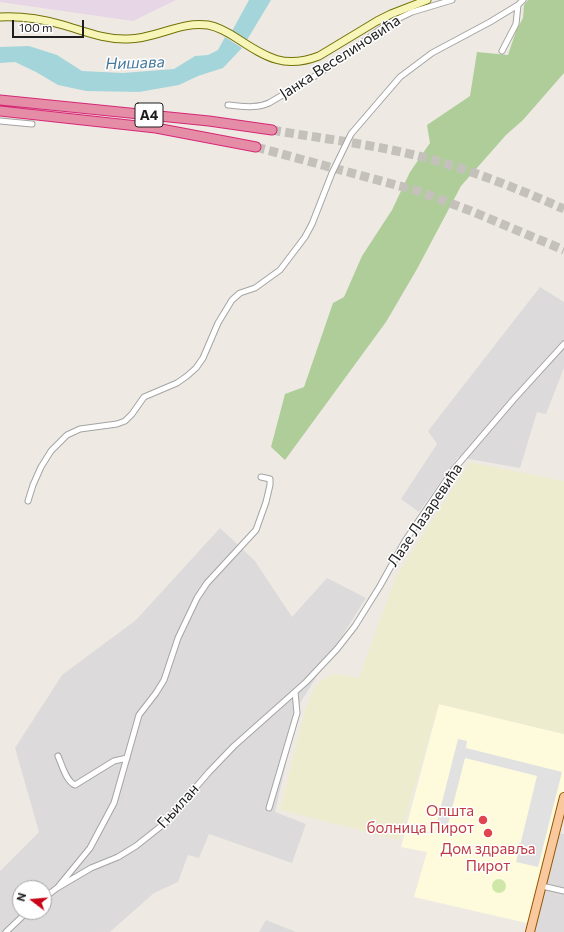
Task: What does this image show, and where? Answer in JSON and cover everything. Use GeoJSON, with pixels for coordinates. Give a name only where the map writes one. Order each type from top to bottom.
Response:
{"type":"FeatureCollection","features":[{"type":"Feature","properties":{"kind":"highway","name":"A4"},"geometry":{"type":"LineString","coordinates":[[0,100],[209,121],[272,130]]}},
{"type":"Feature","properties":{"kind":"highway","name":"A4"},"geometry":{"type":"LineString","coordinates":[[0,111],[156,128],[256,147]]}},
{"type":"Feature","properties":{"kind":"main road"},"geometry":{"type":"LineString","coordinates":[[0,17],[36,19],[103,37],[120,39],[151,36],[176,28],[202,24],[215,27],[231,35],[261,54],[286,62],[309,60],[334,49],[365,28],[392,14],[427,0]]}},
{"type":"Feature","properties":{"kind":"main road"},"geometry":{"type":"LineString","coordinates":[[530,932],[564,797]]}},
{"type":"Feature","properties":{"kind":"street","name":"Јанка Веселиновића"},"geometry":{"type":"LineString","coordinates":[[228,105],[253,107],[269,103],[320,73],[389,23],[412,12],[452,0]]}},
{"type":"Feature","properties":{"kind":"street"},"geometry":{"type":"LineString","coordinates":[[28,501],[41,466],[51,451],[67,435],[80,429],[117,424],[125,421],[144,397],[177,382],[196,368],[203,358],[218,323],[232,300],[240,293],[255,288],[280,270],[297,248],[312,224],[332,173],[351,134],[400,77],[432,53],[490,22],[518,5],[523,0]]}},
{"type":"Feature","properties":{"kind":"street"},"geometry":{"type":"LineString","coordinates":[[502,51],[516,24],[518,5]]}},
{"type":"Feature","properties":{"kind":"street"},"geometry":{"type":"LineString","coordinates":[[0,121],[32,124]]}},
{"type":"Feature","properties":{"kind":"street","name":"Лазе Лазаревића"},"geometry":{"type":"LineString","coordinates":[[295,692],[332,654],[355,626],[404,541],[454,469],[509,404],[564,344]]}},
{"type":"Feature","properties":{"kind":"street"},"geometry":{"type":"LineString","coordinates":[[57,888],[90,848],[114,803],[139,715],[164,680],[178,638],[197,598],[207,583],[256,530],[266,502],[270,485],[270,480],[261,477]]}},
{"type":"Feature","properties":{"kind":"street"},"geometry":{"type":"LineString","coordinates":[[268,808],[297,714],[295,692]]}},
{"type":"Feature","properties":{"kind":"street","name":"Гњилан"},"geometry":{"type":"LineString","coordinates":[[52,892],[91,868],[118,857],[136,846],[165,823],[205,776],[234,746],[295,692]]}},
{"type":"Feature","properties":{"kind":"street"},"geometry":{"type":"LineString","coordinates":[[58,756],[68,778],[72,784],[75,785],[114,761],[127,758]]}},
{"type":"Feature","properties":{"kind":"street"},"geometry":{"type":"LineString","coordinates":[[542,886],[564,891]]}},
{"type":"Feature","properties":{"kind":"street"},"geometry":{"type":"LineString","coordinates":[[6,932],[19,920]]}},
{"type":"Feature","properties":{"kind":"shaded area"},"geometry":{"type":"Polygon","coordinates":[[[0,0],[176,0],[133,21],[0,2],[0,0]]]}},
{"type":"Feature","properties":{"kind":"shaded area"},"geometry":{"type":"Polygon","coordinates":[[[540,287],[564,302],[564,368],[546,414],[537,412],[520,468],[458,457],[419,512],[401,499],[437,444],[428,431],[540,287]]]}},
{"type":"Feature","properties":{"kind":"shaded area"},"geometry":{"type":"Polygon","coordinates":[[[220,528],[255,561],[292,617],[327,578],[366,598],[300,703],[275,812],[306,824],[292,863],[209,834],[199,858],[188,855],[178,882],[154,893],[110,932],[0,932],[0,871],[39,832],[15,748],[62,675],[136,620],[220,528]]]}},
{"type":"Feature","properties":{"kind":"shaded area","name":"Општа болница Пирот"},"geometry":{"type":"Polygon","coordinates":[[[439,704],[564,734],[564,793],[531,924],[414,897],[427,852],[401,847],[439,704]]]}},
{"type":"Feature","properties":{"kind":"shaded area"},"geometry":{"type":"Polygon","coordinates":[[[458,739],[467,741],[466,748],[562,772],[538,867],[516,862],[537,776],[465,758],[446,832],[435,830],[458,739]]]}},
{"type":"Feature","properties":{"kind":"shaded area"},"geometry":{"type":"Polygon","coordinates":[[[557,833],[564,834],[564,932],[532,932],[557,833]]]}},
{"type":"Feature","properties":{"kind":"shaded area"},"geometry":{"type":"Polygon","coordinates":[[[266,920],[296,932],[259,932],[266,920]]]}},
{"type":"Feature","properties":{"kind":"green space"},"geometry":{"type":"Polygon","coordinates":[[[528,0],[564,0],[564,73],[523,120],[506,135],[461,186],[417,269],[386,322],[285,460],[271,447],[285,394],[304,387],[333,303],[344,297],[362,256],[392,210],[410,172],[430,143],[427,125],[470,96],[477,52],[508,55],[516,31],[523,18],[524,5],[528,0]]]}},
{"type":"Feature","properties":{"kind":"green space"},"geometry":{"type":"Polygon","coordinates":[[[470,462],[564,481],[564,734],[439,704],[399,840],[280,810],[305,710],[315,687],[323,679],[335,674],[359,678],[396,576],[470,462]]]}},
{"type":"Feature","properties":{"kind":"green space"},"geometry":{"type":"Polygon","coordinates":[[[496,879],[502,879],[506,883],[506,889],[502,893],[496,893],[492,889],[492,883],[496,879]]]}},
{"type":"Feature","properties":{"kind":"water"},"geometry":{"type":"Polygon","coordinates":[[[249,0],[271,0],[247,40],[232,31],[249,0]]]}},
{"type":"Feature","properties":{"kind":"water"},"geometry":{"type":"Polygon","coordinates":[[[225,37],[242,48],[223,68],[198,76],[179,85],[139,92],[86,91],[58,85],[15,62],[0,63],[0,47],[29,46],[57,55],[82,71],[123,73],[174,69],[195,56],[208,55],[218,50],[225,37]]]}},
{"type":"Feature","properties":{"kind":"tunnel"},"geometry":{"type":"LineString","coordinates":[[272,130],[371,146],[430,159],[498,182],[564,209]]}},
{"type":"Feature","properties":{"kind":"tunnel"},"geometry":{"type":"LineString","coordinates":[[256,147],[418,191],[471,211],[564,250]]}},
{"type":"Feature","properties":{"kind":"place","name":"Општа болница Пирот"},"geometry":{"type":"Point","coordinates":[483,820]}},
{"type":"Feature","properties":{"kind":"place","name":"Дом здравља Пирот"},"geometry":{"type":"Point","coordinates":[488,833]}},
{"type":"Feature","properties":{"kind":"water label","name":"Нишава"},"geometry":{"type":"Point","coordinates":[135,63]}}]}
